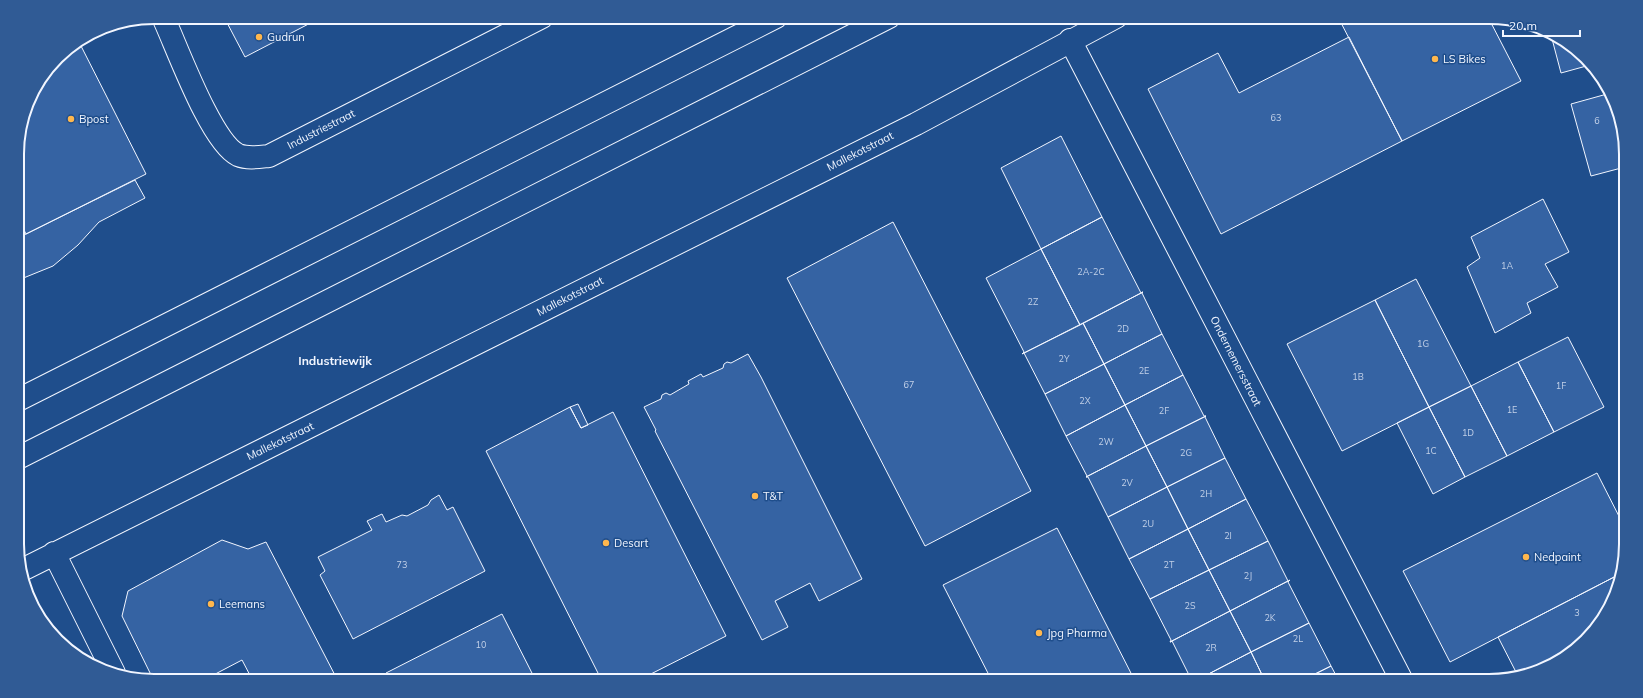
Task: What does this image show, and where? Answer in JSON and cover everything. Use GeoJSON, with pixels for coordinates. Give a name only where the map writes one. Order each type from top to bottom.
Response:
{"type":"FeatureCollection","features":[{"type":"Feature","properties":{"kind":"main road","name":"Industriestraat"},"geometry":{"type":"LineString","coordinates":[[166,24],[208,117],[219,135],[228,148],[239,156],[254,158],[268,156],[528,24]]}},
{"type":"Feature","properties":{"kind":"main road"},"geometry":{"type":"LineString","coordinates":[[24,397],[762,24]]}},
{"type":"Feature","properties":{"kind":"main road"},"geometry":{"type":"LineString","coordinates":[[24,455],[875,24]]}},
{"type":"Feature","properties":{"kind":"main road","name":"Mallekotstraat"},"geometry":{"type":"LineString","coordinates":[[26,568],[916,124],[1102,24]]}},
{"type":"Feature","properties":{"kind":"main road","name":"Ondernemersstraat"},"geometry":{"type":"LineString","coordinates":[[1070,40],[1398,674]]}},
{"type":"Feature","properties":{"kind":"main road"},"geometry":{"type":"LineString","coordinates":[[54,553],[111,667]]}},
{"type":"Feature","properties":{"kind":"building","name":"Gudrun"},"geometry":{"type":"Polygon","coordinates":[[[228,24],[309,24],[245,57],[228,24]]]}},
{"type":"Feature","properties":{"kind":"building","name":"LS Bikes"},"geometry":{"type":"Polygon","coordinates":[[[1342,24],[1492,24],[1521,81],[1402,141],[1342,24]]]}},
{"type":"Feature","properties":{"kind":"building"},"geometry":{"type":"Polygon","coordinates":[[[1349,37],[1402,141],[1221,234],[1148,89],[1218,53],[1239,93],[1349,37]]]}},
{"type":"Feature","properties":{"kind":"building"},"geometry":{"type":"Polygon","coordinates":[[[1552,40],[1568,51],[1585,66],[1561,73],[1552,40]]]}},
{"type":"Feature","properties":{"kind":"building","name":"Bpost"},"geometry":{"type":"Polygon","coordinates":[[[81,47],[146,174],[26,234],[24,230],[24,145],[28,120],[37,97],[56,68],[68,56],[81,47]]]}},
{"type":"Feature","properties":{"kind":"building"},"geometry":{"type":"Polygon","coordinates":[[[1605,95],[1615,120],[1618,137],[1619,169],[1591,176],[1571,104],[1605,95]]]}},
{"type":"Feature","properties":{"kind":"building"},"geometry":{"type":"Polygon","coordinates":[[[1061,136],[1102,217],[1041,249],[1001,168],[1061,136]]]}},
{"type":"Feature","properties":{"kind":"building"},"geometry":{"type":"Polygon","coordinates":[[[135,180],[145,198],[99,222],[78,245],[53,266],[24,278],[24,235],[135,180]]]}},
{"type":"Feature","properties":{"kind":"building"},"geometry":{"type":"Polygon","coordinates":[[[1543,199],[1569,252],[1545,264],[1558,287],[1527,303],[1531,313],[1495,333],[1467,267],[1480,258],[1471,237],[1543,199]]]}},
{"type":"Feature","properties":{"kind":"building"},"geometry":{"type":"Polygon","coordinates":[[[1102,217],[1141,293],[1143,292],[1080,325],[1041,249],[1102,217]]]}},
{"type":"Feature","properties":{"kind":"building"},"geometry":{"type":"Polygon","coordinates":[[[893,222],[1031,491],[925,546],[787,278],[893,222]]]}},
{"type":"Feature","properties":{"kind":"building"},"geometry":{"type":"Polygon","coordinates":[[[1041,249],[1080,325],[1022,354],[1024,352],[986,278],[1041,249]]]}},
{"type":"Feature","properties":{"kind":"building"},"geometry":{"type":"Polygon","coordinates":[[[1416,279],[1471,386],[1429,407],[1375,300],[1416,279]]]}},
{"type":"Feature","properties":{"kind":"building"},"geometry":{"type":"Polygon","coordinates":[[[1143,292],[1142,293],[1162,334],[1104,364],[1083,323],[1143,292]]]}},
{"type":"Feature","properties":{"kind":"building"},"geometry":{"type":"Polygon","coordinates":[[[1375,300],[1429,407],[1342,451],[1287,344],[1375,300]]]}},
{"type":"Feature","properties":{"kind":"building"},"geometry":{"type":"Polygon","coordinates":[[[1083,323],[1104,364],[1045,394],[1024,353],[1083,323]]]}},
{"type":"Feature","properties":{"kind":"building"},"geometry":{"type":"Polygon","coordinates":[[[1162,334],[1183,375],[1125,405],[1104,364],[1162,334]]]}},
{"type":"Feature","properties":{"kind":"building"},"geometry":{"type":"Polygon","coordinates":[[[1568,337],[1604,407],[1554,432],[1518,362],[1568,337]]]}},
{"type":"Feature","properties":{"kind":"building","name":"T&T"},"geometry":{"type":"Polygon","coordinates":[[[748,354],[761,377],[862,579],[819,601],[810,583],[775,601],[788,627],[762,640],[644,407],[661,399],[662,395],[666,393],[670,395],[689,384],[688,381],[701,374],[703,377],[723,368],[724,364],[727,362],[731,363],[748,354]]]}},
{"type":"Feature","properties":{"kind":"building"},"geometry":{"type":"Polygon","coordinates":[[[1518,362],[1554,432],[1507,456],[1471,386],[1518,362]]]}},
{"type":"Feature","properties":{"kind":"building"},"geometry":{"type":"Polygon","coordinates":[[[1104,364],[1125,405],[1066,436],[1045,394],[1104,364]]]}},
{"type":"Feature","properties":{"kind":"building"},"geometry":{"type":"Polygon","coordinates":[[[1183,375],[1204,416],[1206,416],[1146,446],[1125,405],[1183,375]]]}},
{"type":"Feature","properties":{"kind":"building"},"geometry":{"type":"Polygon","coordinates":[[[1471,386],[1507,456],[1465,477],[1429,407],[1471,386]]]}},
{"type":"Feature","properties":{"kind":"building"},"geometry":{"type":"Polygon","coordinates":[[[578,404],[588,425],[581,428],[570,407],[578,404]]]}},
{"type":"Feature","properties":{"kind":"building"},"geometry":{"type":"Polygon","coordinates":[[[1125,405],[1146,446],[1086,477],[1087,476],[1066,436],[1125,405]]]}},
{"type":"Feature","properties":{"kind":"building","name":"Desart"},"geometry":{"type":"Polygon","coordinates":[[[570,407],[581,428],[613,412],[726,636],[651,674],[598,674],[486,451],[570,407]]]}},
{"type":"Feature","properties":{"kind":"building"},"geometry":{"type":"Polygon","coordinates":[[[1429,407],[1465,477],[1433,494],[1397,423],[1429,407]]]}},
{"type":"Feature","properties":{"kind":"building"},"geometry":{"type":"Polygon","coordinates":[[[1206,416],[1205,417],[1225,458],[1167,487],[1146,446],[1206,416]]]}},
{"type":"Feature","properties":{"kind":"building"},"geometry":{"type":"Polygon","coordinates":[[[1146,446],[1167,487],[1108,517],[1088,477],[1086,477],[1146,446]]]}},
{"type":"Feature","properties":{"kind":"building"},"geometry":{"type":"Polygon","coordinates":[[[1225,458],[1246,499],[1188,529],[1167,487],[1225,458]]]}},
{"type":"Feature","properties":{"kind":"building","name":"Nedpaint"},"geometry":{"type":"Polygon","coordinates":[[[1597,473],[1619,516],[1619,553],[1615,576],[1450,662],[1403,571],[1597,473]]]}},
{"type":"Feature","properties":{"kind":"building"},"geometry":{"type":"Polygon","coordinates":[[[1167,487],[1188,529],[1129,559],[1108,517],[1167,487]]]}},
{"type":"Feature","properties":{"kind":"building"},"geometry":{"type":"Polygon","coordinates":[[[439,495],[447,510],[453,507],[485,571],[353,639],[320,575],[325,571],[318,557],[372,530],[367,521],[382,514],[386,522],[402,515],[407,516],[428,505],[431,500],[439,495]]]}},
{"type":"Feature","properties":{"kind":"building"},"geometry":{"type":"Polygon","coordinates":[[[1246,499],[1268,541],[1209,570],[1188,529],[1246,499]]]}},
{"type":"Feature","properties":{"kind":"building","name":"Jpg Pharma"},"geometry":{"type":"Polygon","coordinates":[[[1057,528],[1131,674],[988,674],[943,585],[1057,528]]]}},
{"type":"Feature","properties":{"kind":"building"},"geometry":{"type":"Polygon","coordinates":[[[1188,529],[1209,570],[1150,599],[1129,559],[1188,529]]]}},
{"type":"Feature","properties":{"kind":"building","name":"Leemans"},"geometry":{"type":"Polygon","coordinates":[[[222,540],[248,549],[266,542],[334,674],[249,674],[242,660],[215,674],[150,674],[122,616],[128,591],[222,540]]]}},
{"type":"Feature","properties":{"kind":"building"},"geometry":{"type":"Polygon","coordinates":[[[1268,541],[1288,581],[1230,611],[1209,570],[1268,541]]]}},
{"type":"Feature","properties":{"kind":"building"},"geometry":{"type":"Polygon","coordinates":[[[1209,570],[1230,611],[1170,642],[1171,640],[1150,599],[1209,570]]]}},
{"type":"Feature","properties":{"kind":"building"},"geometry":{"type":"Polygon","coordinates":[[[1615,576],[1606,601],[1587,630],[1575,642],[1546,661],[1516,671],[1498,637],[1615,576]]]}},
{"type":"Feature","properties":{"kind":"building"},"geometry":{"type":"Polygon","coordinates":[[[1290,580],[1288,582],[1309,623],[1251,652],[1230,611],[1290,580]]]}},
{"type":"Feature","properties":{"kind":"building"},"geometry":{"type":"Polygon","coordinates":[[[1230,611],[1251,652],[1209,674],[1188,674],[1172,641],[1170,642],[1230,611]]]}},
{"type":"Feature","properties":{"kind":"building"},"geometry":{"type":"Polygon","coordinates":[[[502,614],[532,674],[386,674],[502,614]]]}},
{"type":"Feature","properties":{"kind":"building"},"geometry":{"type":"Polygon","coordinates":[[[1309,623],[1331,666],[1315,674],[1262,674],[1251,652],[1309,623]]]}},
{"type":"Feature","properties":{"kind":"building"},"geometry":{"type":"Polygon","coordinates":[[[1251,652],[1262,674],[1209,674],[1251,652]]]}},
{"type":"Feature","properties":{"kind":"building"},"geometry":{"type":"Polygon","coordinates":[[[1331,666],[1335,674],[1315,674],[1331,666]]]}},
{"type":"Feature","properties":{"kind":"place","name":"Gudrun"},"geometry":{"type":"Point","coordinates":[259,37]}},
{"type":"Feature","properties":{"kind":"place","name":"LS Bikes"},"geometry":{"type":"Point","coordinates":[1435,59]}},
{"type":"Feature","properties":{"kind":"place","name":"Bpost"},"geometry":{"type":"Point","coordinates":[71,119]}},
{"type":"Feature","properties":{"kind":"place","name":"T&T"},"geometry":{"type":"Point","coordinates":[755,496]}},
{"type":"Feature","properties":{"kind":"place","name":"Desart"},"geometry":{"type":"Point","coordinates":[606,543]}},
{"type":"Feature","properties":{"kind":"place","name":"Nedpaint"},"geometry":{"type":"Point","coordinates":[1526,557]}},
{"type":"Feature","properties":{"kind":"place","name":"Leemans"},"geometry":{"type":"Point","coordinates":[211,604]}},
{"type":"Feature","properties":{"kind":"place","name":"Jpg Pharma"},"geometry":{"type":"Point","coordinates":[1039,633]}},
{"type":"Feature","properties":{"kind":"district","name":"Industriewijk"},"geometry":{"type":"Point","coordinates":[335,360]}}]}
